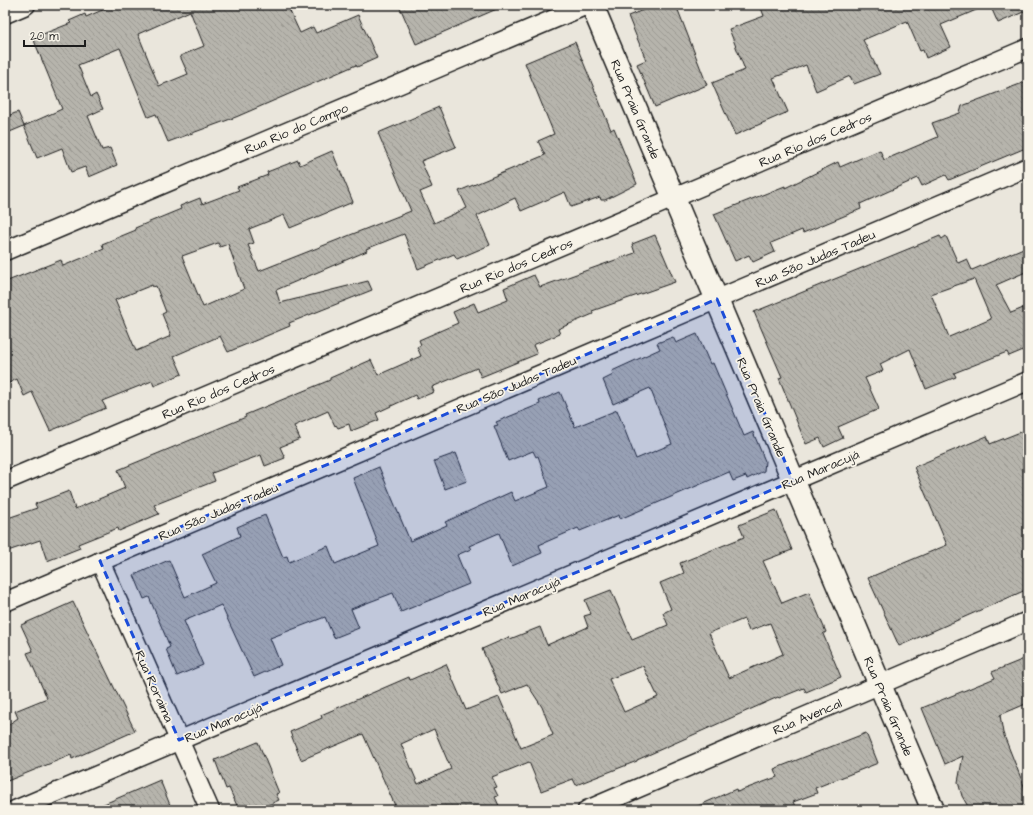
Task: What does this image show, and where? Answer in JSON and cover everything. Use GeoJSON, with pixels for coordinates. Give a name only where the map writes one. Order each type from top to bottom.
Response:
{"type":"FeatureCollection","features":[{"type":"Feature","properties":{"kind":"street"},"geometry":{"type":"LineString","coordinates":[[5,14],[26,5]]}},
{"type":"Feature","properties":{"kind":"street","name":"Rua Rio do Campo"},"geometry":{"type":"LineString","coordinates":[[5,251],[587,5]]}},
{"type":"Feature","properties":{"kind":"street","name":"Rua Praia Grande"},"geometry":{"type":"LineString","coordinates":[[592,5],[933,810]]}},
{"type":"Feature","properties":{"kind":"street","name":"Rua Rio dos Cedros"},"geometry":{"type":"LineString","coordinates":[[5,481],[1028,48]]}},
{"type":"Feature","properties":{"kind":"street","name":"Rua São Judas Tadeu"},"geometry":{"type":"LineString","coordinates":[[5,602],[1028,167]]}},
{"type":"Feature","properties":{"kind":"street","name":"Rua Maracujá"},"geometry":{"type":"LineString","coordinates":[[14,810],[1028,381]]}},
{"type":"Feature","properties":{"kind":"street","name":"Rua Roraima"},"geometry":{"type":"LineString","coordinates":[[100,561],[210,810]]}},
{"type":"Feature","properties":{"kind":"street","name":"Rua Avencal"},"geometry":{"type":"LineString","coordinates":[[586,810],[1028,621]]}},
{"type":"Feature","properties":{"kind":"highlighted area"},"geometry":{"type":"Polygon","coordinates":[[[717,299],[793,481],[179,740],[100,561],[717,299]]]}},
{"type":"Feature","properties":{"kind":"building"},"geometry":{"type":"Polygon","coordinates":[[[114,5],[287,5],[300,33],[313,27],[316,33],[358,15],[377,58],[357,67],[356,65],[236,117],[168,142],[156,114],[148,117],[120,48],[78,65],[91,97],[96,94],[103,109],[88,116],[102,150],[110,148],[117,165],[89,177],[85,167],[71,172],[62,148],[37,158],[24,126],[62,109],[33,38],[71,23],[69,21],[85,14],[86,17],[114,5]],[[190,11],[138,34],[159,86],[188,74],[180,56],[204,46],[190,11]]]}},
{"type":"Feature","properties":{"kind":"building"},"geometry":{"type":"Polygon","coordinates":[[[399,5],[506,5],[416,44],[399,5]]]}},
{"type":"Feature","properties":{"kind":"building"},"geometry":{"type":"Polygon","coordinates":[[[656,5],[676,5],[707,85],[655,107],[637,64],[646,60],[628,16],[656,5]]]}},
{"type":"Feature","properties":{"kind":"building"},"geometry":{"type":"Polygon","coordinates":[[[760,5],[988,5],[941,25],[951,47],[926,58],[923,50],[920,51],[907,21],[863,40],[880,74],[854,84],[850,76],[816,91],[806,65],[773,78],[788,112],[735,135],[712,83],[745,70],[729,29],[764,16],[760,5]]]}},
{"type":"Feature","properties":{"kind":"building"},"geometry":{"type":"Polygon","coordinates":[[[990,5],[1028,5],[1028,10],[998,23],[990,5]]]}},
{"type":"Feature","properties":{"kind":"building"},"geometry":{"type":"Polygon","coordinates":[[[575,42],[611,130],[614,128],[637,184],[605,200],[601,200],[600,197],[571,207],[565,192],[521,211],[515,198],[477,216],[490,245],[457,259],[454,254],[418,269],[404,234],[366,249],[367,251],[276,290],[280,303],[368,281],[372,290],[289,323],[290,326],[228,352],[220,336],[174,356],[182,374],[154,386],[152,381],[102,401],[106,408],[50,431],[32,392],[24,396],[17,379],[5,385],[5,282],[61,260],[63,266],[104,249],[102,244],[136,230],[135,228],[181,209],[180,206],[200,198],[202,204],[239,190],[237,187],[268,175],[267,172],[298,160],[300,165],[332,151],[353,202],[290,228],[284,215],[249,229],[254,243],[248,245],[259,271],[411,211],[378,133],[439,107],[456,147],[421,161],[432,187],[420,192],[434,223],[467,208],[459,191],[545,155],[538,141],[554,134],[525,63],[575,42]],[[218,243],[182,256],[203,307],[244,289],[228,244],[220,247],[218,243]],[[152,285],[115,300],[136,351],[171,336],[162,314],[166,312],[156,286],[153,287],[152,285]]]}},
{"type":"Feature","properties":{"kind":"building"},"geometry":{"type":"Polygon","coordinates":[[[1028,81],[1028,147],[949,180],[946,175],[922,186],[918,178],[860,204],[861,209],[803,233],[802,230],[771,243],[775,252],[753,262],[749,255],[735,261],[714,214],[785,186],[785,188],[838,162],[840,167],[880,150],[884,160],[938,137],[932,123],[960,113],[962,106],[1028,81]]]}},
{"type":"Feature","properties":{"kind":"building"},"geometry":{"type":"Polygon","coordinates":[[[18,112],[24,126],[5,134],[5,117],[18,112]]]}},
{"type":"Feature","properties":{"kind":"building"},"geometry":{"type":"Polygon","coordinates":[[[655,235],[675,282],[592,311],[593,314],[558,329],[560,334],[533,345],[537,354],[481,377],[477,368],[432,387],[434,392],[417,399],[415,395],[376,413],[379,420],[351,431],[349,424],[338,428],[336,425],[335,426],[328,411],[294,426],[300,439],[280,447],[285,458],[265,466],[261,455],[212,473],[215,481],[154,505],[159,514],[119,531],[118,528],[78,544],[80,548],[47,561],[40,540],[5,552],[5,519],[37,508],[35,504],[69,491],[75,509],[125,488],[118,470],[246,417],[245,415],[330,380],[330,378],[371,360],[378,375],[421,356],[417,347],[421,345],[419,340],[458,323],[453,312],[474,303],[478,312],[508,300],[504,288],[534,275],[540,287],[635,253],[632,244],[655,235]]]}},
{"type":"Feature","properties":{"kind":"building"},"geometry":{"type":"Polygon","coordinates":[[[940,236],[942,239],[946,236],[958,263],[967,259],[972,270],[1028,246],[1028,271],[996,285],[1011,313],[1028,306],[1028,348],[1009,356],[1007,352],[954,373],[956,377],[926,389],[910,349],[880,364],[883,371],[865,378],[879,409],[838,427],[843,438],[824,447],[820,438],[806,444],[779,378],[782,377],[754,312],[940,236]],[[974,279],[931,294],[949,337],[991,319],[974,279]]]}},
{"type":"Feature","properties":{"kind":"building"},"geometry":{"type":"Polygon","coordinates":[[[697,334],[710,364],[713,363],[744,436],[753,432],[765,461],[764,471],[747,479],[746,476],[733,481],[729,472],[620,519],[619,515],[580,531],[578,528],[539,545],[542,553],[512,566],[499,533],[469,546],[471,549],[457,555],[469,584],[401,612],[393,593],[351,609],[359,628],[334,638],[325,617],[270,638],[281,665],[254,677],[221,605],[184,621],[203,665],[177,676],[166,649],[170,647],[149,597],[144,599],[134,575],[169,560],[185,597],[216,583],[202,554],[240,536],[237,527],[265,515],[283,557],[287,556],[289,562],[328,546],[335,564],[379,546],[353,478],[379,467],[410,541],[447,525],[445,522],[511,492],[515,501],[549,487],[538,456],[536,457],[533,451],[508,461],[494,426],[498,425],[496,422],[540,404],[539,401],[560,392],[575,427],[617,410],[636,459],[672,444],[650,388],[613,404],[603,380],[613,375],[612,371],[660,349],[657,343],[673,337],[676,343],[697,334]]]}},
{"type":"Feature","properties":{"kind":"building"},"geometry":{"type":"Polygon","coordinates":[[[1028,429],[1028,589],[899,646],[868,578],[947,545],[914,467],[987,436],[990,444],[1028,429]]]}},
{"type":"Feature","properties":{"kind":"building"},"geometry":{"type":"Polygon","coordinates":[[[456,453],[467,481],[445,489],[434,461],[456,453]]]}},
{"type":"Feature","properties":{"kind":"building"},"geometry":{"type":"Polygon","coordinates":[[[776,510],[792,550],[763,561],[782,603],[809,592],[826,632],[823,634],[841,677],[806,692],[804,688],[779,698],[778,697],[637,761],[576,785],[573,779],[541,791],[529,762],[492,777],[497,787],[494,788],[498,796],[495,797],[501,810],[397,810],[363,734],[301,760],[290,732],[322,718],[321,715],[409,677],[410,680],[446,664],[466,710],[499,697],[521,748],[553,735],[542,707],[527,684],[502,694],[482,649],[509,637],[510,639],[540,627],[547,645],[588,627],[584,616],[591,614],[585,600],[611,590],[632,640],[668,625],[663,613],[671,609],[660,583],[684,573],[680,563],[744,537],[739,525],[776,510]],[[744,619],[709,633],[729,678],[783,654],[770,623],[749,631],[744,619]],[[643,666],[609,679],[624,712],[658,697],[643,666]],[[434,729],[401,744],[418,784],[451,769],[434,729]]]}},
{"type":"Feature","properties":{"kind":"building"},"geometry":{"type":"Polygon","coordinates":[[[73,602],[135,731],[72,759],[71,755],[5,782],[5,727],[18,718],[15,711],[47,698],[27,653],[33,651],[21,625],[73,602]]]}},
{"type":"Feature","properties":{"kind":"building"},"geometry":{"type":"Polygon","coordinates":[[[1024,659],[1028,668],[1028,703],[1000,715],[1003,733],[1028,796],[1028,810],[970,810],[962,796],[958,782],[963,756],[945,764],[922,708],[995,678],[992,672],[1024,659]]]}},
{"type":"Feature","properties":{"kind":"building"},"geometry":{"type":"Polygon","coordinates":[[[866,733],[878,763],[815,788],[817,793],[793,802],[797,810],[689,810],[736,789],[737,792],[777,777],[774,769],[866,733]]]}},
{"type":"Feature","properties":{"kind":"building"},"geometry":{"type":"Polygon","coordinates":[[[258,742],[279,793],[276,794],[279,800],[258,810],[239,810],[229,788],[226,789],[215,760],[258,742]]]}},
{"type":"Feature","properties":{"kind":"building"},"geometry":{"type":"Polygon","coordinates":[[[160,780],[172,810],[90,810],[160,780]]]}}]}
